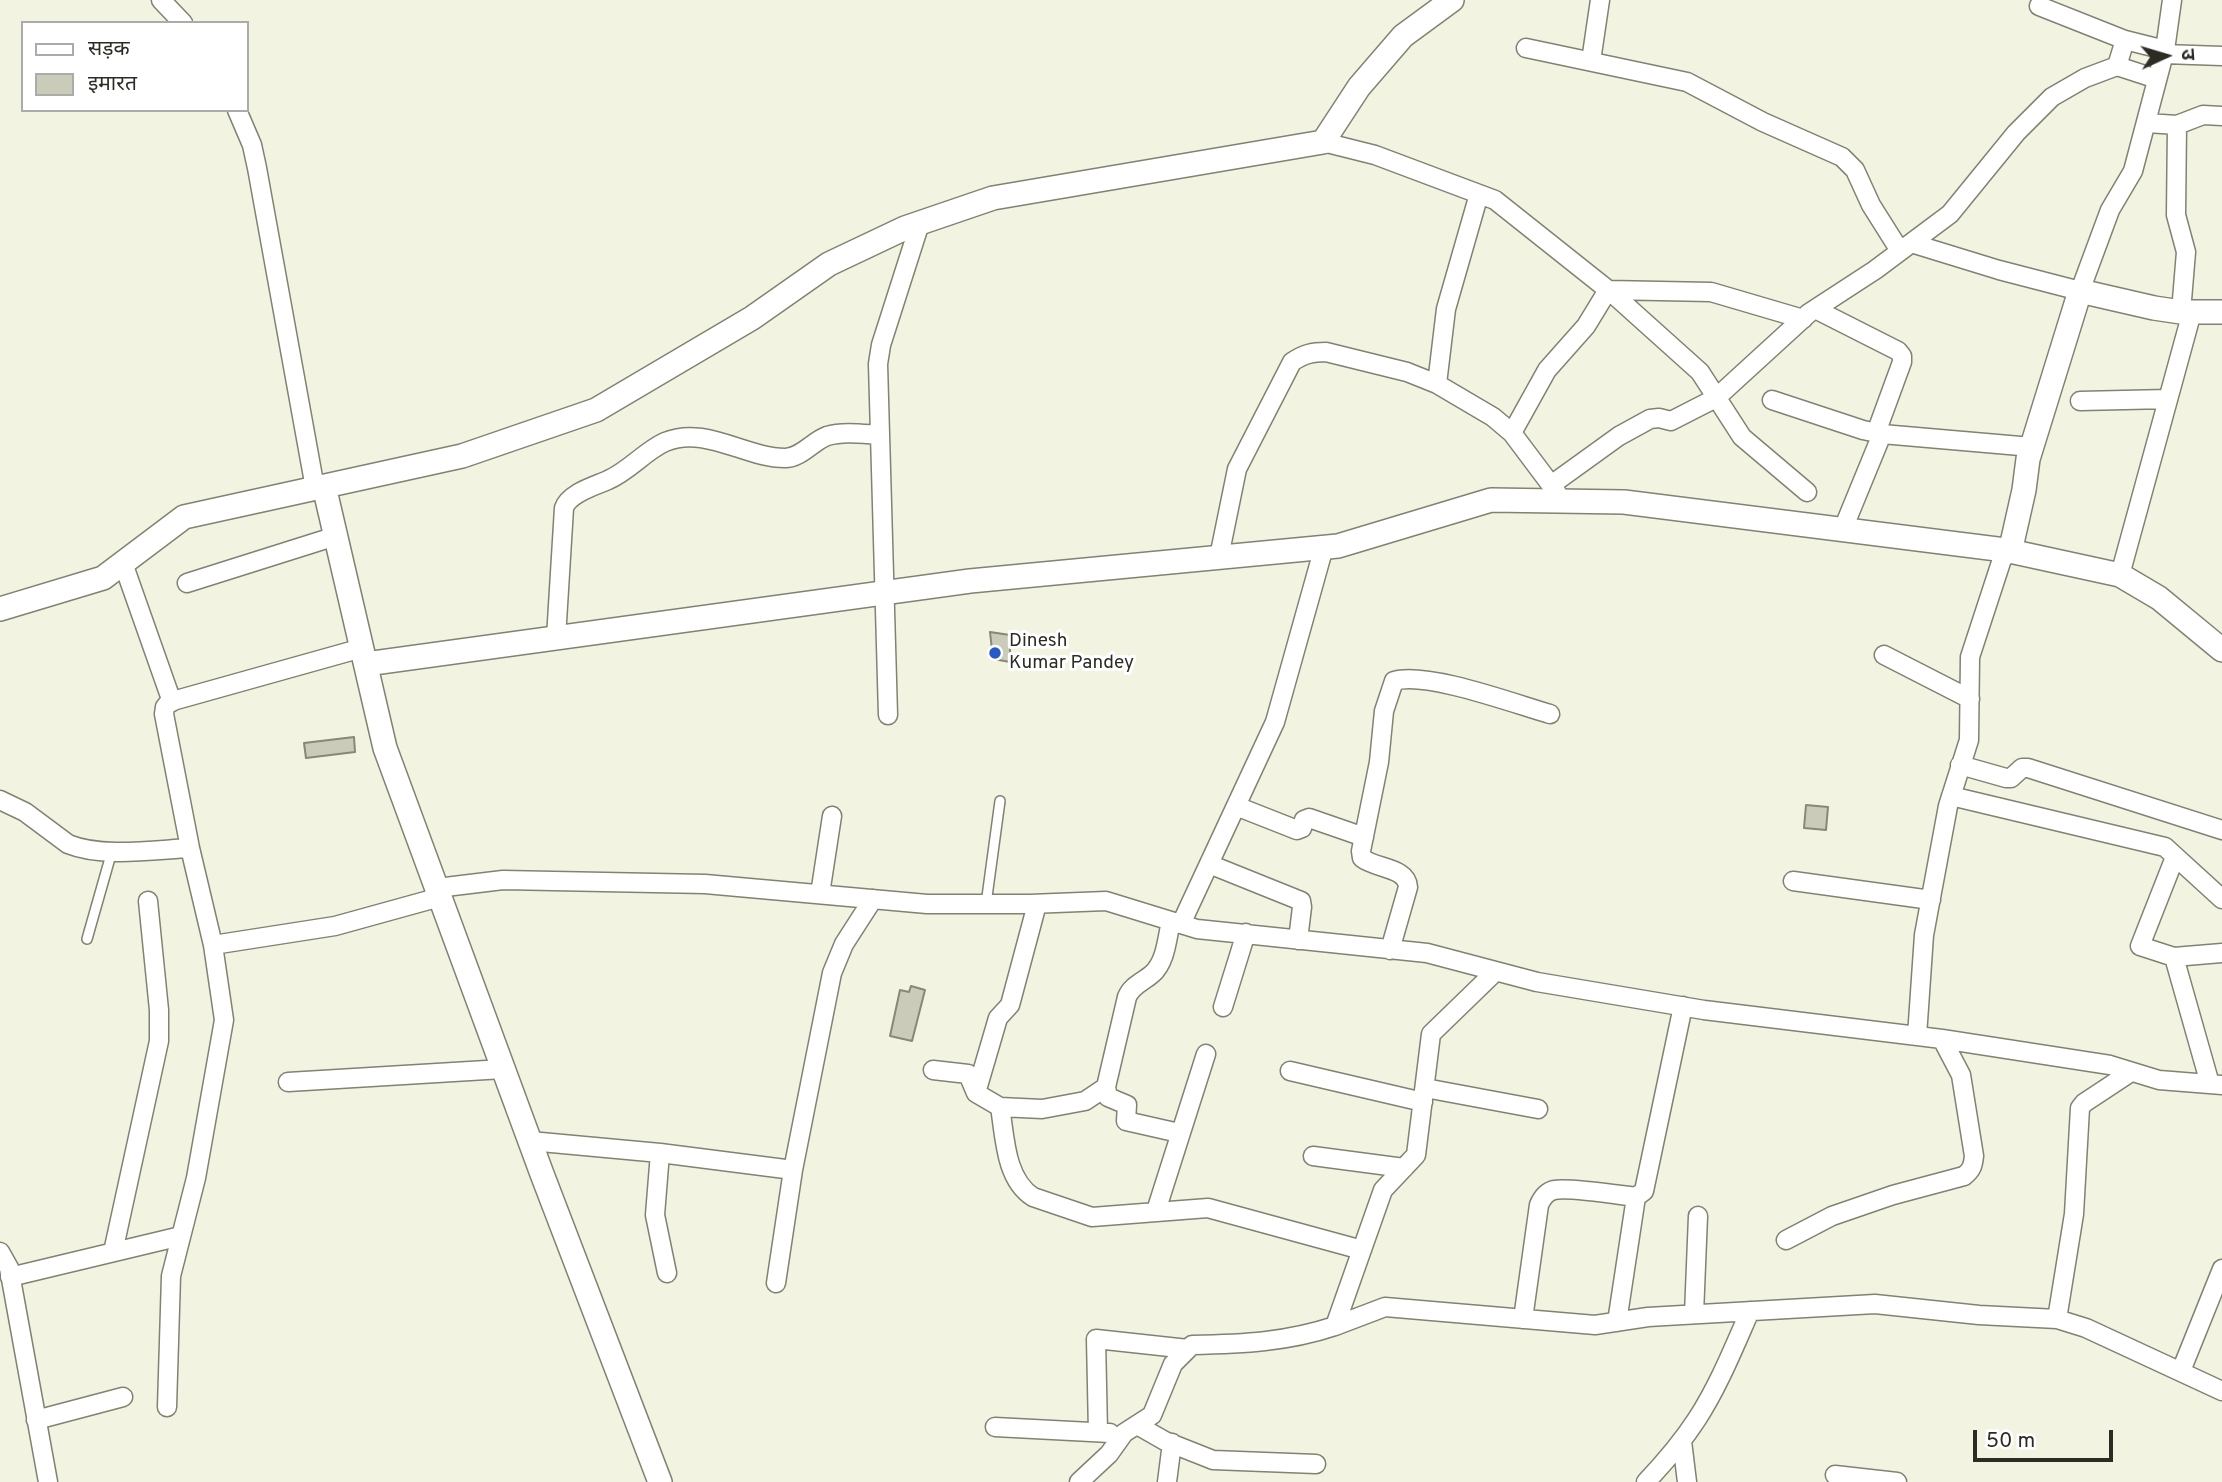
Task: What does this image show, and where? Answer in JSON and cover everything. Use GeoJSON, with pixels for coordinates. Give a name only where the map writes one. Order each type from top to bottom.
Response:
{"type":"FeatureCollection","features":[{"type":"Feature","properties":{"kind":"street"},"geometry":{"type":"LineString","coordinates":[[161,0],[177,12]]}},
{"type":"Feature","properties":{"kind":"street"},"geometry":{"type":"LineString","coordinates":[[1323,142],[1359,87],[1403,36],[1452,0]]}},
{"type":"Feature","properties":{"kind":"street"},"geometry":{"type":"LineString","coordinates":[[1591,61],[1600,0]]}},
{"type":"Feature","properties":{"kind":"street"},"geometry":{"type":"LineString","coordinates":[[1917,1036],[1924,935],[1951,796],[1969,740],[1970,657],[2008,551],[2032,447],[2080,291],[2110,210],[2133,171],[2164,52],[2172,0]]}},
{"type":"Feature","properties":{"kind":"street"},"geometry":{"type":"LineString","coordinates":[[2039,6],[2125,40],[2164,52],[2222,56]]}},
{"type":"Feature","properties":{"kind":"street"},"geometry":{"type":"LineString","coordinates":[[2117,66],[2125,40]]}},
{"type":"Feature","properties":{"kind":"street"},"geometry":{"type":"LineString","coordinates":[[1527,48],[1697,85],[1763,122],[1842,157],[1855,170],[1867,199],[1905,247],[2154,308],[2186,312],[2222,312]]}},
{"type":"Feature","properties":{"kind":"street"},"geometry":{"type":"LineString","coordinates":[[1558,493],[1619,436],[1650,419],[1671,421],[1716,398],[1809,314],[1950,214],[2015,133],[2052,97],[2085,78],[2117,66],[2157,79]]}},
{"type":"Feature","properties":{"kind":"street"},"geometry":{"type":"LineString","coordinates":[[238,112],[252,145],[320,487],[336,536],[385,748],[503,1069],[660,1482]]}},
{"type":"Feature","properties":{"kind":"street"},"geometry":{"type":"LineString","coordinates":[[2147,123],[2178,125],[2198,116],[2222,116]]}},
{"type":"Feature","properties":{"kind":"street"},"geometry":{"type":"LineString","coordinates":[[2120,575],[2168,399],[2186,312],[2186,252],[2176,215],[2178,125]]}},
{"type":"Feature","properties":{"kind":"street"},"geometry":{"type":"LineString","coordinates":[[0,609],[103,578],[184,517],[462,456],[596,410],[752,318],[829,264],[920,223],[993,198],[1323,142],[1375,155],[1495,200],[1608,290],[1700,372],[1742,437],[1807,492]]}},
{"type":"Feature","properties":{"kind":"street"},"geometry":{"type":"LineString","coordinates":[[1437,384],[1446,309],[1479,194]]}},
{"type":"Feature","properties":{"kind":"street"},"geometry":{"type":"LineString","coordinates":[[888,715],[880,353],[920,223]]}},
{"type":"Feature","properties":{"kind":"street"},"geometry":{"type":"LineString","coordinates":[[1608,290],[1711,292],[1809,314],[1898,351],[1902,362],[1843,529]]}},
{"type":"Feature","properties":{"kind":"street"},"geometry":{"type":"LineString","coordinates":[[1512,433],[1548,370],[1586,326],[1608,290]]}},
{"type":"Feature","properties":{"kind":"street"},"geometry":{"type":"LineString","coordinates":[[1219,557],[1237,469],[1292,362],[1302,356],[1326,352],[1407,372],[1437,384],[1493,417],[1512,433],[1558,493]]}},
{"type":"Feature","properties":{"kind":"street"},"geometry":{"type":"LineString","coordinates":[[2080,401],[2168,399]]}},
{"type":"Feature","properties":{"kind":"street"},"geometry":{"type":"LineString","coordinates":[[1772,400],[1879,433],[2032,447]]}},
{"type":"Feature","properties":{"kind":"street"},"geometry":{"type":"LineString","coordinates":[[556,638],[564,508],[570,498],[625,472],[662,443],[675,438],[705,439],[786,458],[795,456],[824,437],[834,434],[880,435]]}},
{"type":"Feature","properties":{"kind":"street"},"geometry":{"type":"LineString","coordinates":[[167,1407],[170,1292],[196,1178],[222,1038],[223,1004],[164,714],[165,707],[172,702],[364,656],[556,638],[970,581],[1338,546],[1491,500],[1558,493],[2008,551],[2120,575],[2159,598],[2222,650]]}},
{"type":"Feature","properties":{"kind":"street"},"geometry":{"type":"LineString","coordinates":[[187,583],[336,536]]}},
{"type":"Feature","properties":{"kind":"street"},"geometry":{"type":"LineString","coordinates":[[1179,1132],[1126,1121],[1127,1105],[1108,1097],[1106,1087],[1127,997],[1130,990],[1157,967],[1162,958],[1176,922],[1209,863],[1275,722],[1324,547]]}},
{"type":"Feature","properties":{"kind":"street"},"geometry":{"type":"LineString","coordinates":[[123,563],[172,702]]}},
{"type":"Feature","properties":{"kind":"street"},"geometry":{"type":"LineString","coordinates":[[1884,655],[1970,699]]}},
{"type":"Feature","properties":{"kind":"street"},"geometry":{"type":"LineString","coordinates":[[1390,950],[1408,881],[1403,875],[1368,863],[1361,851],[1379,762],[1384,711],[1394,681],[1400,679],[1440,683],[1550,714]]}},
{"type":"Feature","properties":{"kind":"street"},"geometry":{"type":"LineString","coordinates":[[1961,765],[2006,778],[2011,778],[2022,768],[2028,768],[2222,830]]}},
{"type":"Feature","properties":{"kind":"street"},"geometry":{"type":"LineString","coordinates":[[1951,796],[2165,847],[2222,899]]}},
{"type":"Feature","properties":{"kind":"street"},"geometry":{"type":"LineString","coordinates":[[0,800],[25,812],[68,844],[87,850],[190,848]]}},
{"type":"Feature","properties":{"kind":"street"},"geometry":{"type":"LineString","coordinates":[[1236,806],[1297,830],[1301,828],[1304,820],[1309,818],[1364,837]]}},
{"type":"Feature","properties":{"kind":"street"},"geometry":{"type":"LineString","coordinates":[[820,894],[832,816]]}},
{"type":"Feature","properties":{"kind":"street"},"geometry":{"type":"LineString","coordinates":[[2175,857],[2140,946],[2174,957],[2222,953]]}},
{"type":"Feature","properties":{"kind":"street"},"geometry":{"type":"LineString","coordinates":[[1209,863],[1301,901],[1298,940]]}},
{"type":"Feature","properties":{"kind":"street"},"geometry":{"type":"LineString","coordinates":[[213,945],[335,926],[438,893],[503,880],[705,884],[927,904],[1106,901],[1198,929],[1427,953],[1537,982],[1683,1006],[1885,1034],[1942,1039],[2110,1065],[2159,1080],[2216,1084],[2174,957]]}},
{"type":"Feature","properties":{"kind":"street"},"geometry":{"type":"LineString","coordinates":[[1793,881],[1931,900]]}},
{"type":"Feature","properties":{"kind":"street"},"geometry":{"type":"LineString","coordinates":[[776,1283],[793,1170],[832,973],[844,944],[873,899]]}},
{"type":"Feature","properties":{"kind":"street"},"geometry":{"type":"LineString","coordinates":[[113,1252],[159,1041],[159,1010],[148,901]]}},
{"type":"Feature","properties":{"kind":"street"},"geometry":{"type":"LineString","coordinates":[[976,1093],[998,1018],[1010,1005],[1037,904]]}},
{"type":"Feature","properties":{"kind":"street"},"geometry":{"type":"LineString","coordinates":[[1223,1007],[1246,933]]}},
{"type":"Feature","properties":{"kind":"street"},"geometry":{"type":"LineString","coordinates":[[1335,1326],[1383,1190],[1416,1155],[1431,1034],[1496,971]]}},
{"type":"Feature","properties":{"kind":"street"},"geometry":{"type":"LineString","coordinates":[[1523,1319],[1542,1198],[1547,1193],[1560,1189],[1636,1197],[1644,1191],[1683,1006]]}},
{"type":"Feature","properties":{"kind":"street"},"geometry":{"type":"LineString","coordinates":[[1786,1240],[1832,1216],[1893,1195],[1964,1176],[1969,1172],[1974,1156],[1961,1075],[1942,1039]]}},
{"type":"Feature","properties":{"kind":"street"},"geometry":{"type":"LineString","coordinates":[[1156,1211],[1206,1054]]}},
{"type":"Feature","properties":{"kind":"street"},"geometry":{"type":"LineString","coordinates":[[288,1082],[503,1069]]}},
{"type":"Feature","properties":{"kind":"street"},"geometry":{"type":"LineString","coordinates":[[933,1070],[965,1073],[970,1077],[976,1093],[1000,1107],[1042,1109],[1085,1101],[1106,1087]]}},
{"type":"Feature","properties":{"kind":"street"},"geometry":{"type":"LineString","coordinates":[[1290,1071],[1424,1095],[1538,1109]]}},
{"type":"Feature","properties":{"kind":"street"},"geometry":{"type":"LineString","coordinates":[[2057,1319],[2074,1214],[2080,1108],[2131,1072]]}},
{"type":"Feature","properties":{"kind":"street"},"geometry":{"type":"LineString","coordinates":[[1000,1107],[1011,1169],[1028,1193],[1086,1216],[1196,1207],[1223,1210],[1362,1250]]}},
{"type":"Feature","properties":{"kind":"street"},"geometry":{"type":"LineString","coordinates":[[530,1141],[660,1153],[793,1170]]}},
{"type":"Feature","properties":{"kind":"street"},"geometry":{"type":"LineString","coordinates":[[660,1153],[655,1215],[667,1273]]}},
{"type":"Feature","properties":{"kind":"street"},"geometry":{"type":"LineString","coordinates":[[1313,1156],[1404,1168]]}},
{"type":"Feature","properties":{"kind":"street"},"geometry":{"type":"LineString","coordinates":[[1617,1322],[1636,1197]]}},
{"type":"Feature","properties":{"kind":"street"},"geometry":{"type":"LineString","coordinates":[[1694,1314],[1698,1216]]}},
{"type":"Feature","properties":{"kind":"street"},"geometry":{"type":"LineString","coordinates":[[10,1277],[181,1236]]}},
{"type":"Feature","properties":{"kind":"street"},"geometry":{"type":"LineString","coordinates":[[0,1252],[9,1268],[48,1482]]}},
{"type":"Feature","properties":{"kind":"street"},"geometry":{"type":"LineString","coordinates":[[2180,1371],[2222,1269]]}},
{"type":"Feature","properties":{"kind":"street"},"geometry":{"type":"LineString","coordinates":[[1079,1482],[1109,1454],[1130,1429],[1152,1415],[1173,1364],[1192,1345],[1237,1344],[1303,1336],[1385,1307],[1595,1325],[1694,1314],[1875,1304],[1979,1315],[2057,1319],[2086,1328],[2222,1391]]}},
{"type":"Feature","properties":{"kind":"street"},"geometry":{"type":"LineString","coordinates":[[1646,1482],[1682,1441],[1712,1394],[1750,1311]]}},
{"type":"Feature","properties":{"kind":"street"},"geometry":{"type":"LineString","coordinates":[[1098,1432],[1096,1339],[1188,1349]]}},
{"type":"Feature","properties":{"kind":"street"},"geometry":{"type":"LineString","coordinates":[[36,1420],[123,1397]]}},
{"type":"Feature","properties":{"kind":"street"},"geometry":{"type":"LineString","coordinates":[[995,1427],[1098,1432],[1130,1429],[1219,1461],[1317,1464]]}},
{"type":"Feature","properties":{"kind":"street"},"geometry":{"type":"LineString","coordinates":[[1682,1441],[1687,1482]]}},
{"type":"Feature","properties":{"kind":"street"},"geometry":{"type":"LineString","coordinates":[[1167,1482],[1172,1443]]}},
{"type":"Feature","properties":{"kind":"street"},"geometry":{"type":"LineString","coordinates":[[1835,1475],[1897,1482]]}},
{"type":"Feature","properties":{"kind":"lane"},"geometry":{"type":"LineString","coordinates":[[986,904],[1000,801]]}},
{"type":"Feature","properties":{"kind":"lane"},"geometry":{"type":"LineString","coordinates":[[87,939],[112,851]]}},
{"type":"Feature","properties":{"kind":"building","name":"Dinesh Kumar Pandey"},"geometry":{"type":"Polygon","coordinates":[[[990,632],[1010,635],[1010,662],[993,659],[990,632]]]}},
{"type":"Feature","properties":{"kind":"building"},"geometry":{"type":"Polygon","coordinates":[[[354,737],[355,752],[306,758],[304,743],[354,737]]]}},
{"type":"Feature","properties":{"kind":"building"},"geometry":{"type":"Polygon","coordinates":[[[1806,805],[1828,807],[1826,830],[1804,828],[1806,805]]]}},
{"type":"Feature","properties":{"kind":"building"},"geometry":{"type":"Polygon","coordinates":[[[911,986],[925,990],[912,1041],[890,1036],[900,990],[909,992],[911,986]]]}},
{"type":"Feature","properties":{"kind":"place","name":"Dinesh Kumar Pandey"},"geometry":{"type":"Point","coordinates":[995,653]}}]}
